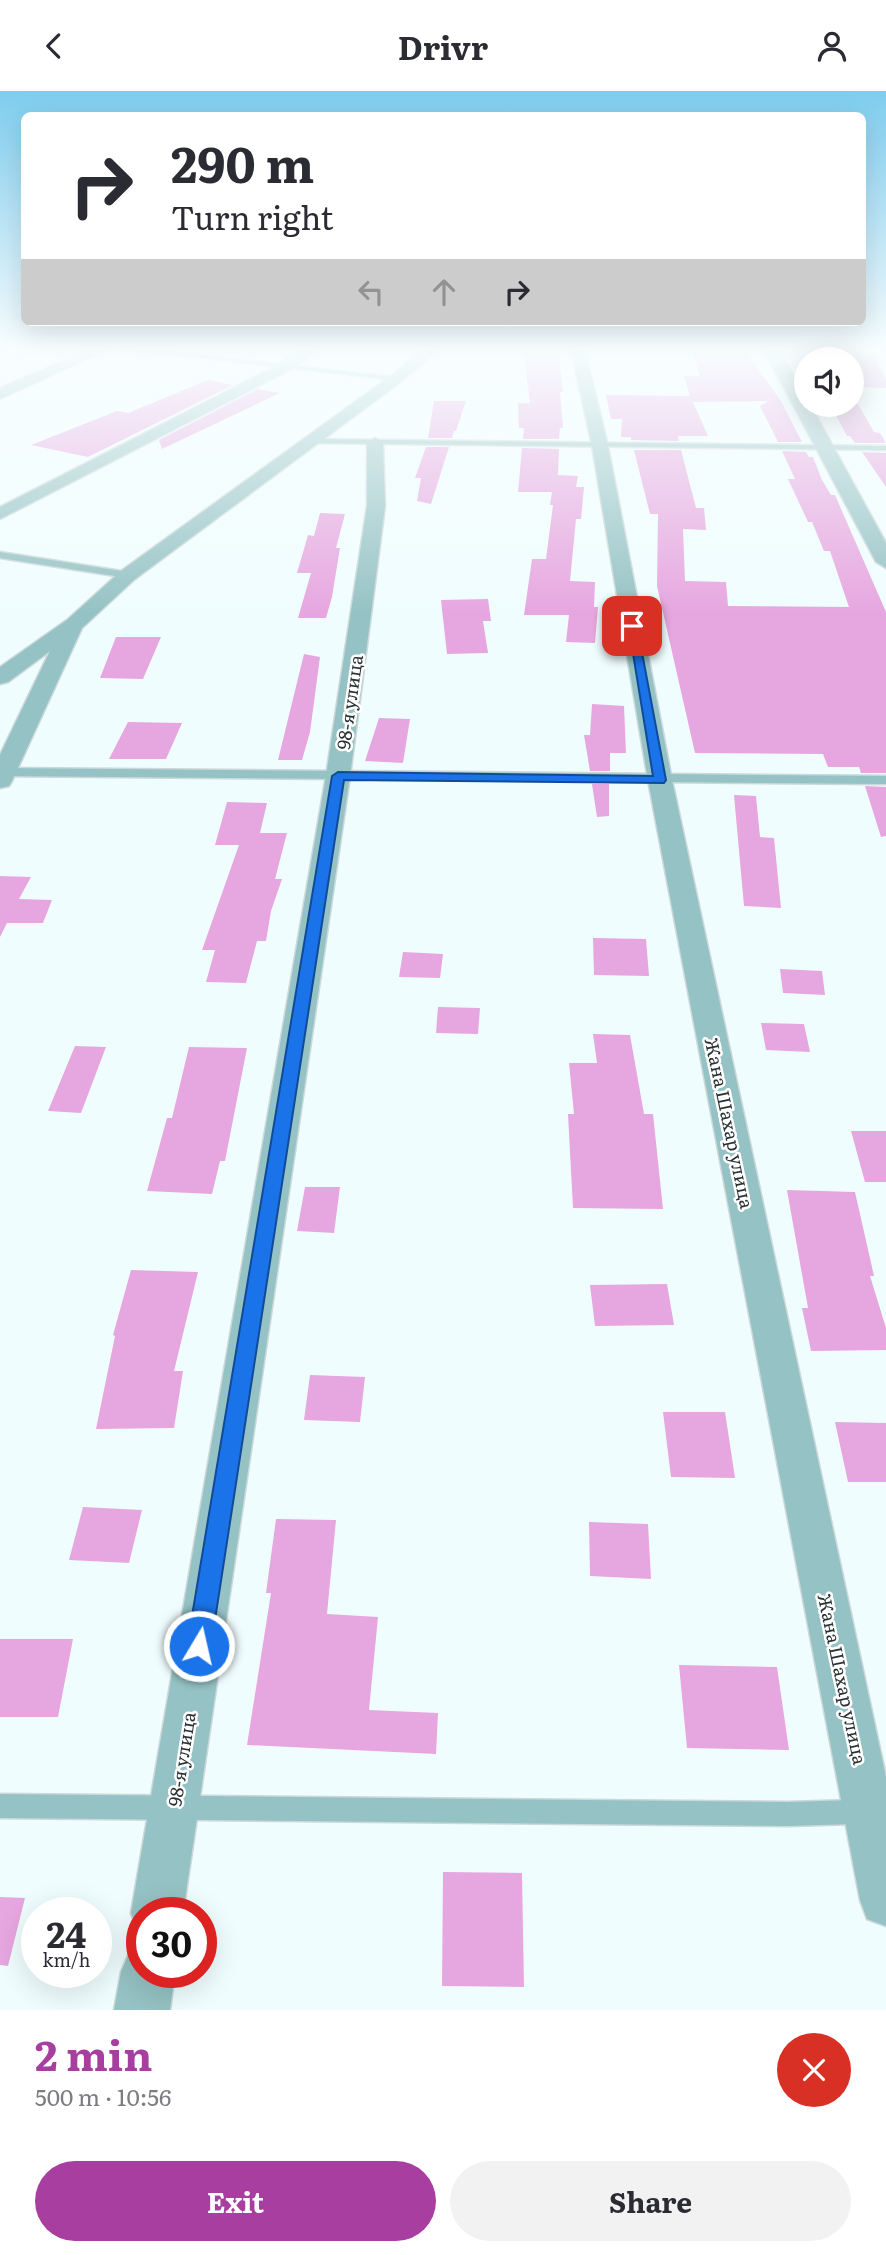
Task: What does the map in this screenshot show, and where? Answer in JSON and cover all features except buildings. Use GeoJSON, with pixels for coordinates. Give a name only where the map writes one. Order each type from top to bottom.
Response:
{"type":"FeatureCollection","features":[{"type":"Feature","properties":{"kind":"street"},"geometry":{"type":"LineString","coordinates":[[0,515],[152,436]]}},
{"type":"Feature","properties":{"kind":"street"},"geometry":{"type":"LineString","coordinates":[[0,677],[74,624],[128,575],[318,436]]}},
{"type":"Feature","properties":{"kind":"street","name":"Жана Шахар улица"},"geometry":{"type":"LineString","coordinates":[[598,436],[660,780],[878,1812],[886,1899]]}},
{"type":"Feature","properties":{"kind":"street"},"geometry":{"type":"LineString","coordinates":[[820,436],[829,448],[886,562]]}},
{"type":"Feature","properties":{"kind":"street","name":"98-я улица"},"geometry":{"type":"LineString","coordinates":[[159,1897],[338,776],[376,506],[375,443]]}},
{"type":"Feature","properties":{"kind":"street"},"geometry":{"type":"LineString","coordinates":[[1,775],[74,624]]}},
{"type":"Feature","properties":{"kind":"street"},"geometry":{"type":"LineString","coordinates":[[142,2010],[145,1988]]}},
{"type":"Feature","properties":{"kind":"lane"},"geometry":{"type":"LineString","coordinates":[[311,441],[886,448]]}},
{"type":"Feature","properties":{"kind":"lane"},"geometry":{"type":"LineString","coordinates":[[0,555],[128,575]]}},
{"type":"Feature","properties":{"kind":"lane"},"geometry":{"type":"LineString","coordinates":[[1,775],[886,780]]}},
{"type":"Feature","properties":{"kind":"lane"},"geometry":{"type":"LineString","coordinates":[[0,1806],[878,1812]]}},
{"type":"Feature","properties":{"kind":"route"},"geometry":{"type":"LineString","coordinates":[[199,1646],[338,776],[660,780],[632,626]]}}]}
